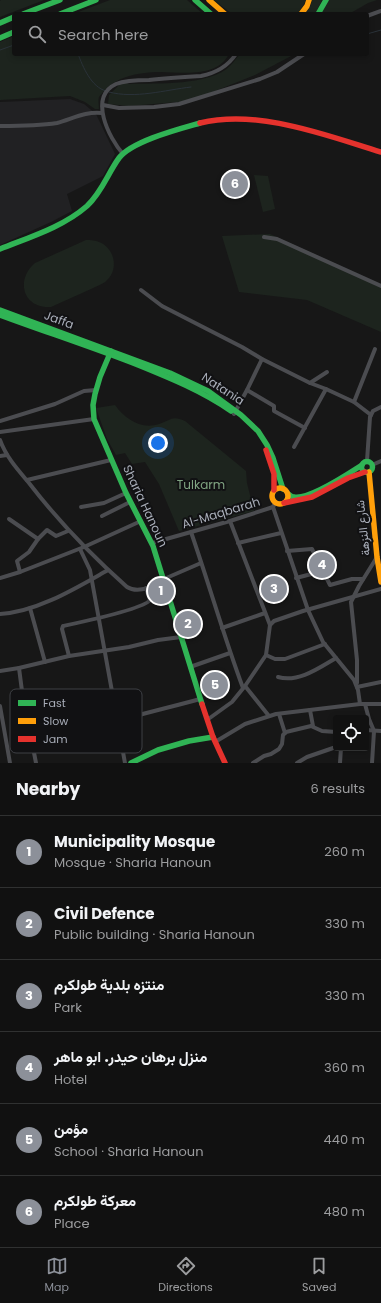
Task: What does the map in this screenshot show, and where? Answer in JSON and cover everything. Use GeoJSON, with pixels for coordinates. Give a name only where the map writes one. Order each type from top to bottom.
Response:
{"type":"FeatureCollection","features":[{"type":"Feature","properties":{"kind":"main road"},"geometry":{"type":"LineString","coordinates":[[28,12],[60,0]]}},
{"type":"Feature","properties":{"kind":"main road"},"geometry":{"type":"LineString","coordinates":[[65,12],[96,0]]}},
{"type":"Feature","properties":{"kind":"main road"},"geometry":{"type":"LineString","coordinates":[[208,0],[223,12]]}},
{"type":"Feature","properties":{"kind":"main road"},"geometry":{"type":"LineString","coordinates":[[302,12],[309,0]]}},
{"type":"Feature","properties":{"kind":"main road"},"geometry":{"type":"LineString","coordinates":[[319,12],[326,0]]}},
{"type":"Feature","properties":{"kind":"main road"},"geometry":{"type":"LineString","coordinates":[[197,2],[210,12]]}},
{"type":"Feature","properties":{"kind":"main road"},"geometry":{"type":"LineString","coordinates":[[0,23],[12,18]]}},
{"type":"Feature","properties":{"kind":"main road"},"geometry":{"type":"LineString","coordinates":[[0,38],[12,33]]}},
{"type":"Feature","properties":{"kind":"main road"},"geometry":{"type":"LineString","coordinates":[[0,249],[60,224],[78,214],[102,189],[123,154],[131,147],[196,124],[224,120],[247,120],[304,129],[381,152]]}},
{"type":"Feature","properties":{"kind":"main road","name":"Jaffa"},"geometry":{"type":"LineString","coordinates":[[0,310],[110,353]]}},
{"type":"Feature","properties":{"kind":"main road","name":"Jaffa"},"geometry":{"type":"LineString","coordinates":[[0,314],[110,353]]}},
{"type":"Feature","properties":{"kind":"main road","name":"Sharia Hanoun"},"geometry":{"type":"LineString","coordinates":[[110,353],[96,390],[93,405],[94,419],[130,502],[152,543],[200,699],[214,739],[225,763]]}},
{"type":"Feature","properties":{"kind":"main road","name":"Natania"},"geometry":{"type":"LineString","coordinates":[[110,353],[190,386],[209,396],[250,422],[267,445],[283,489]]}},
{"type":"Feature","properties":{"kind":"main road","name":"Natania"},"geometry":{"type":"LineString","coordinates":[[235,412],[253,430],[264,445],[274,474],[274,490]]}},
{"type":"Feature","properties":{"kind":"main road"},"geometry":{"type":"LineString","coordinates":[[364,462],[370,463],[372,470],[356,474],[314,496],[274,505],[272,497],[274,490],[277,488],[283,489],[288,494],[296,497],[312,493],[329,485],[362,465],[364,462]]}},
{"type":"Feature","properties":{"kind":"main road"},"geometry":{"type":"LineString","coordinates":[[362,465],[362,468],[367,472]]}},
{"type":"Feature","properties":{"kind":"main road","name":"شارع النزهة"},"geometry":{"type":"LineString","coordinates":[[367,472],[378,547],[377,557],[380,564],[381,580]]}},
{"type":"Feature","properties":{"kind":"main road"},"geometry":{"type":"LineString","coordinates":[[284,503],[288,494]]}},
{"type":"Feature","properties":{"kind":"main road"},"geometry":{"type":"LineString","coordinates":[[131,763],[158,750],[189,741],[214,739]]}},
{"type":"Feature","properties":{"kind":"street"},"geometry":{"type":"LineString","coordinates":[[369,15],[381,11]]}},
{"type":"Feature","properties":{"kind":"street"},"geometry":{"type":"LineString","coordinates":[[123,154],[112,139],[102,113],[106,94],[114,85],[130,81],[201,76],[209,74],[225,66],[234,56]]}},
{"type":"Feature","properties":{"kind":"street"},"geometry":{"type":"LineString","coordinates":[[103,105],[119,108],[154,107],[179,104],[260,79],[277,72],[301,56]]}},
{"type":"Feature","properties":{"kind":"street"},"geometry":{"type":"LineString","coordinates":[[0,126],[57,123],[89,113],[102,113]]}},
{"type":"Feature","properties":{"kind":"street"},"geometry":{"type":"LineString","coordinates":[[264,237],[277,239],[381,286]]}},
{"type":"Feature","properties":{"kind":"street"},"geometry":{"type":"LineString","coordinates":[[141,290],[162,306],[242,347],[262,359],[310,383],[354,402],[371,415]]}},
{"type":"Feature","properties":{"kind":"street"},"geometry":{"type":"LineString","coordinates":[[354,402],[375,349]]}},
{"type":"Feature","properties":{"kind":"street"},"geometry":{"type":"LineString","coordinates":[[235,412],[262,359]]}},
{"type":"Feature","properties":{"kind":"street"},"geometry":{"type":"LineString","coordinates":[[310,383],[327,372]]}},
{"type":"Feature","properties":{"kind":"street"},"geometry":{"type":"LineString","coordinates":[[294,447],[326,389]]}},
{"type":"Feature","properties":{"kind":"street"},"geometry":{"type":"LineString","coordinates":[[0,421],[55,404],[84,391],[96,390]]}},
{"type":"Feature","properties":{"kind":"street"},"geometry":{"type":"LineString","coordinates":[[247,390],[274,406],[274,411],[305,428]]}},
{"type":"Feature","properties":{"kind":"street"},"geometry":{"type":"LineString","coordinates":[[381,407],[373,411],[371,415],[370,463],[381,461]]}},
{"type":"Feature","properties":{"kind":"street"},"geometry":{"type":"LineString","coordinates":[[0,432],[94,419]]}},
{"type":"Feature","properties":{"kind":"street"},"geometry":{"type":"LineString","coordinates":[[0,440],[7,455],[49,509],[82,548],[129,588],[137,590],[146,588],[201,563]]}},
{"type":"Feature","properties":{"kind":"street"},"geometry":{"type":"LineString","coordinates":[[0,456],[7,455]]}},
{"type":"Feature","properties":{"kind":"street"},"geometry":{"type":"LineString","coordinates":[[27,480],[112,460]]}},
{"type":"Feature","properties":{"kind":"street"},"geometry":{"type":"LineString","coordinates":[[81,507],[104,503],[126,493]]}},
{"type":"Feature","properties":{"kind":"street"},"geometry":{"type":"LineString","coordinates":[[102,516],[130,502]]}},
{"type":"Feature","properties":{"kind":"street"},"geometry":{"type":"LineString","coordinates":[[274,505],[287,552],[308,610],[325,644],[354,680],[357,686]]}},
{"type":"Feature","properties":{"kind":"street","name":"Al-Maqbarah"},"geometry":{"type":"LineString","coordinates":[[152,543],[230,521],[274,505]]}},
{"type":"Feature","properties":{"kind":"street"},"geometry":{"type":"LineString","coordinates":[[8,519],[38,539]]}},
{"type":"Feature","properties":{"kind":"street"},"geometry":{"type":"LineString","coordinates":[[0,578],[20,572],[82,548],[141,521]]}},
{"type":"Feature","properties":{"kind":"street"},"geometry":{"type":"LineString","coordinates":[[207,720],[232,702],[266,655],[270,625],[230,521]]}},
{"type":"Feature","properties":{"kind":"street"},"geometry":{"type":"LineString","coordinates":[[20,572],[17,561],[29,552],[38,539],[47,530],[56,536],[68,530]]}},
{"type":"Feature","properties":{"kind":"street"},"geometry":{"type":"LineString","coordinates":[[191,532],[230,653],[244,687],[269,716]]}},
{"type":"Feature","properties":{"kind":"street"},"geometry":{"type":"LineString","coordinates":[[238,543],[281,533]]}},
{"type":"Feature","properties":{"kind":"street"},"geometry":{"type":"LineString","coordinates":[[82,548],[92,579],[111,689]]}},
{"type":"Feature","properties":{"kind":"street"},"geometry":{"type":"LineString","coordinates":[[287,552],[312,549],[330,585],[352,579],[363,579]]}},
{"type":"Feature","properties":{"kind":"street"},"geometry":{"type":"LineString","coordinates":[[360,704],[357,686],[351,602],[377,557]]}},
{"type":"Feature","properties":{"kind":"street"},"geometry":{"type":"LineString","coordinates":[[0,614],[7,614],[30,608],[67,593],[108,570]]}},
{"type":"Feature","properties":{"kind":"street"},"geometry":{"type":"LineString","coordinates":[[296,578],[323,571]]}},
{"type":"Feature","properties":{"kind":"street"},"geometry":{"type":"LineString","coordinates":[[68,656],[62,627],[129,610],[148,603],[150,599],[146,588]]}},
{"type":"Feature","properties":{"kind":"street"},"geometry":{"type":"LineString","coordinates":[[270,625],[276,620],[381,589]]}},
{"type":"Feature","properties":{"kind":"street"},"geometry":{"type":"LineString","coordinates":[[30,608],[45,662]]}},
{"type":"Feature","properties":{"kind":"street"},"geometry":{"type":"LineString","coordinates":[[222,628],[265,613]]}},
{"type":"Feature","properties":{"kind":"street"},"geometry":{"type":"LineString","coordinates":[[0,671],[68,656],[182,637]]}},
{"type":"Feature","properties":{"kind":"street"},"geometry":{"type":"LineString","coordinates":[[266,655],[275,659],[285,659],[325,644]]}},
{"type":"Feature","properties":{"kind":"street"},"geometry":{"type":"LineString","coordinates":[[190,667],[230,653]]}},
{"type":"Feature","properties":{"kind":"street"},"geometry":{"type":"LineString","coordinates":[[278,677],[284,679],[295,678],[320,668],[336,658]]}},
{"type":"Feature","properties":{"kind":"street"},"geometry":{"type":"LineString","coordinates":[[19,668],[22,689]]}},
{"type":"Feature","properties":{"kind":"street"},"geometry":{"type":"LineString","coordinates":[[357,686],[381,682]]}},
{"type":"Feature","properties":{"kind":"street"},"geometry":{"type":"LineString","coordinates":[[142,715],[200,699]]}},
{"type":"Feature","properties":{"kind":"street"},"geometry":{"type":"LineString","coordinates":[[214,739],[245,724],[269,716],[360,704],[381,704]]}},
{"type":"Feature","properties":{"kind":"street"},"geometry":{"type":"LineString","coordinates":[[365,704],[374,731],[372,763]]}},
{"type":"Feature","properties":{"kind":"street"},"geometry":{"type":"LineString","coordinates":[[0,706],[10,763]]}},
{"type":"Feature","properties":{"kind":"street"},"geometry":{"type":"LineString","coordinates":[[310,710],[312,726]]}},
{"type":"Feature","properties":{"kind":"street"},"geometry":{"type":"LineString","coordinates":[[253,763],[279,749],[282,744],[283,735],[285,733],[279,714]]}},
{"type":"Feature","properties":{"kind":"street"},"geometry":{"type":"LineString","coordinates":[[285,733],[303,727],[312,726],[322,731],[333,732]]}},
{"type":"Feature","properties":{"kind":"street"},"geometry":{"type":"LineString","coordinates":[[369,730],[381,731]]}},
{"type":"Feature","properties":{"kind":"street"},"geometry":{"type":"LineString","coordinates":[[297,763],[307,757],[333,749]]}},
{"type":"Feature","properties":{"kind":"street"},"geometry":{"type":"LineString","coordinates":[[340,763],[341,751]]}},
{"type":"Feature","properties":{"kind":"street"},"geometry":{"type":"LineString","coordinates":[[34,753],[36,763]]}},
{"type":"Feature","properties":{"kind":"street"},"geometry":{"type":"LineString","coordinates":[[123,753],[125,763]]}},
{"type":"Feature","properties":{"kind":"shaded area"},"geometry":{"type":"Polygon","coordinates":[[[70,99],[84,104],[96,114],[115,154],[103,176],[67,194],[72,211],[0,245],[0,102],[70,99]]]}},
{"type":"Feature","properties":{"kind":"green space"},"geometry":{"type":"Polygon","coordinates":[[[1,0],[44,0],[0,17],[1,0]]]}},
{"type":"Feature","properties":{"kind":"green space"},"geometry":{"type":"Polygon","coordinates":[[[110,0],[187,0],[201,12],[78,12],[110,0]]]}},
{"type":"Feature","properties":{"kind":"green space"},"geometry":{"type":"Polygon","coordinates":[[[214,0],[306,0],[299,12],[229,12],[214,0]]]}},
{"type":"Feature","properties":{"kind":"green space"},"geometry":{"type":"Polygon","coordinates":[[[312,0],[322,0],[316,12],[306,12],[312,0]]]}},
{"type":"Feature","properties":{"kind":"green space"},"geometry":{"type":"Polygon","coordinates":[[[325,0],[377,0],[368,3],[352,12],[320,12],[325,0]]]}},
{"type":"Feature","properties":{"kind":"green space"},"geometry":{"type":"Polygon","coordinates":[[[12,37],[12,56],[228,56],[223,62],[215,68],[206,71],[186,73],[149,73],[120,79],[103,92],[99,97],[99,109],[95,109],[85,102],[70,96],[0,100],[0,42],[12,37]]]}},
{"type":"Feature","properties":{"kind":"green space"},"geometry":{"type":"Polygon","coordinates":[[[238,56],[291,56],[255,75],[190,101],[129,106],[108,104],[109,95],[123,81],[129,84],[182,82],[210,77],[230,66],[238,56]]]}},
{"type":"Feature","properties":{"kind":"green space"},"geometry":{"type":"Polygon","coordinates":[[[254,175],[268,176],[275,209],[263,212],[254,175]]]}},
{"type":"Feature","properties":{"kind":"green space"},"geometry":{"type":"Polygon","coordinates":[[[270,234],[325,259],[381,288],[381,332],[307,300],[239,292],[222,236],[270,234]]]}},
{"type":"Feature","properties":{"kind":"green space"},"geometry":{"type":"Polygon","coordinates":[[[86,240],[93,240],[102,244],[108,248],[112,255],[114,266],[112,274],[106,281],[51,307],[41,306],[28,298],[24,285],[25,277],[35,263],[86,240]]]}},
{"type":"Feature","properties":{"kind":"green space","name":"Tulkarm"},"geometry":{"type":"Polygon","coordinates":[[[115,405],[129,419],[146,426],[159,424],[174,418],[185,421],[246,471],[247,483],[254,511],[179,531],[159,484],[145,462],[132,464],[125,453],[116,455],[107,439],[96,408],[115,405]]]}},
{"type":"Feature","properties":{"kind":"waterway"},"geometry":{"type":"LineString","coordinates":[[369,33],[381,30]]}},
{"type":"Feature","properties":{"kind":"waterway"},"geometry":{"type":"LineString","coordinates":[[0,50],[12,46]]}},
{"type":"Feature","properties":{"kind":"waterway"},"geometry":{"type":"LineString","coordinates":[[79,56],[88,76],[96,85],[106,91]]}},
{"type":"Feature","properties":{"kind":"waterway"},"geometry":{"type":"LineString","coordinates":[[109,92],[129,95],[191,87]]}},
{"type":"Feature","properties":{"kind":"traffic: fast"},"geometry":{"type":"LineString","coordinates":[[28,12],[60,0]]}},
{"type":"Feature","properties":{"kind":"traffic: fast"},"geometry":{"type":"LineString","coordinates":[[65,12],[96,0]]}},
{"type":"Feature","properties":{"kind":"traffic: fast"},"geometry":{"type":"LineString","coordinates":[[195,0],[209,12]]}},
{"type":"Feature","properties":{"kind":"traffic: fast"},"geometry":{"type":"LineString","coordinates":[[319,12],[326,0]]}},
{"type":"Feature","properties":{"kind":"traffic: fast"},"geometry":{"type":"LineString","coordinates":[[0,23],[12,18]]}},
{"type":"Feature","properties":{"kind":"traffic: fast"},"geometry":{"type":"LineString","coordinates":[[0,38],[12,33]]}},
{"type":"Feature","properties":{"kind":"traffic: fast"},"geometry":{"type":"LineString","coordinates":[[0,249],[57,226],[78,213],[97,195],[119,158],[134,146],[156,136],[200,123]]}},
{"type":"Feature","properties":{"kind":"traffic: fast"},"geometry":{"type":"LineString","coordinates":[[0,310],[170,373],[208,391],[241,415],[258,431],[273,458],[283,489]]}},
{"type":"Feature","properties":{"kind":"traffic: fast"},"geometry":{"type":"LineString","coordinates":[[0,315],[150,370],[197,391],[231,411]]}},
{"type":"Feature","properties":{"kind":"traffic: fast"},"geometry":{"type":"LineString","coordinates":[[111,351],[100,377],[95,394],[93,405],[94,419],[126,493],[153,546],[202,704]]}},
{"type":"Feature","properties":{"kind":"traffic: fast"},"geometry":{"type":"LineString","coordinates":[[365,462],[369,462],[371,463],[372,467],[371,471],[365,472],[362,469],[362,465],[365,462]]}},
{"type":"Feature","properties":{"kind":"traffic: fast"},"geometry":{"type":"LineString","coordinates":[[288,494],[294,497],[309,495],[328,486],[362,465]]}},
{"type":"Feature","properties":{"kind":"traffic: fast"},"geometry":{"type":"LineString","coordinates":[[131,763],[158,750],[189,741],[213,737]]}},
{"type":"Feature","properties":{"kind":"traffic: slow"},"geometry":{"type":"LineString","coordinates":[[209,0],[223,12]]}},
{"type":"Feature","properties":{"kind":"traffic: slow"},"geometry":{"type":"LineString","coordinates":[[302,12],[309,0]]}},
{"type":"Feature","properties":{"kind":"traffic: slow"},"geometry":{"type":"LineString","coordinates":[[369,472],[377,557],[381,582]]}},
{"type":"Feature","properties":{"kind":"traffic: slow"},"geometry":{"type":"LineString","coordinates":[[280,488],[286,490],[288,496],[286,502],[280,504],[274,502],[272,496],[274,490],[280,488]]}},
{"type":"Feature","properties":{"kind":"traffic: jam"},"geometry":{"type":"LineString","coordinates":[[200,123],[245,119],[268,122],[315,132],[381,152]]}},
{"type":"Feature","properties":{"kind":"traffic: jam"},"geometry":{"type":"LineString","coordinates":[[266,450],[274,474],[274,490]]}},
{"type":"Feature","properties":{"kind":"traffic: jam"},"geometry":{"type":"LineString","coordinates":[[284,503],[312,497],[348,478],[365,472]]}},
{"type":"Feature","properties":{"kind":"traffic: jam"},"geometry":{"type":"LineString","coordinates":[[202,704],[213,737],[225,763]]}},
{"type":"Feature","properties":{"kind":"place","name":"معركة طولكرم"},"geometry":{"type":"Point","coordinates":[235,184]}},
{"type":"Feature","properties":{"kind":"place","name":"منزل برهان حيدر. ابو ماهر"},"geometry":{"type":"Point","coordinates":[322,565]}},
{"type":"Feature","properties":{"kind":"place","name":"منتزه بلدية طولكرم"},"geometry":{"type":"Point","coordinates":[274,589]}},
{"type":"Feature","properties":{"kind":"place","name":"Municipality Mosque"},"geometry":{"type":"Point","coordinates":[161,591]}},
{"type":"Feature","properties":{"kind":"place","name":"Civil Defence"},"geometry":{"type":"Point","coordinates":[188,624]}},
{"type":"Feature","properties":{"kind":"place","name":"مؤمن"},"geometry":{"type":"Point","coordinates":[215,685]}}]}
